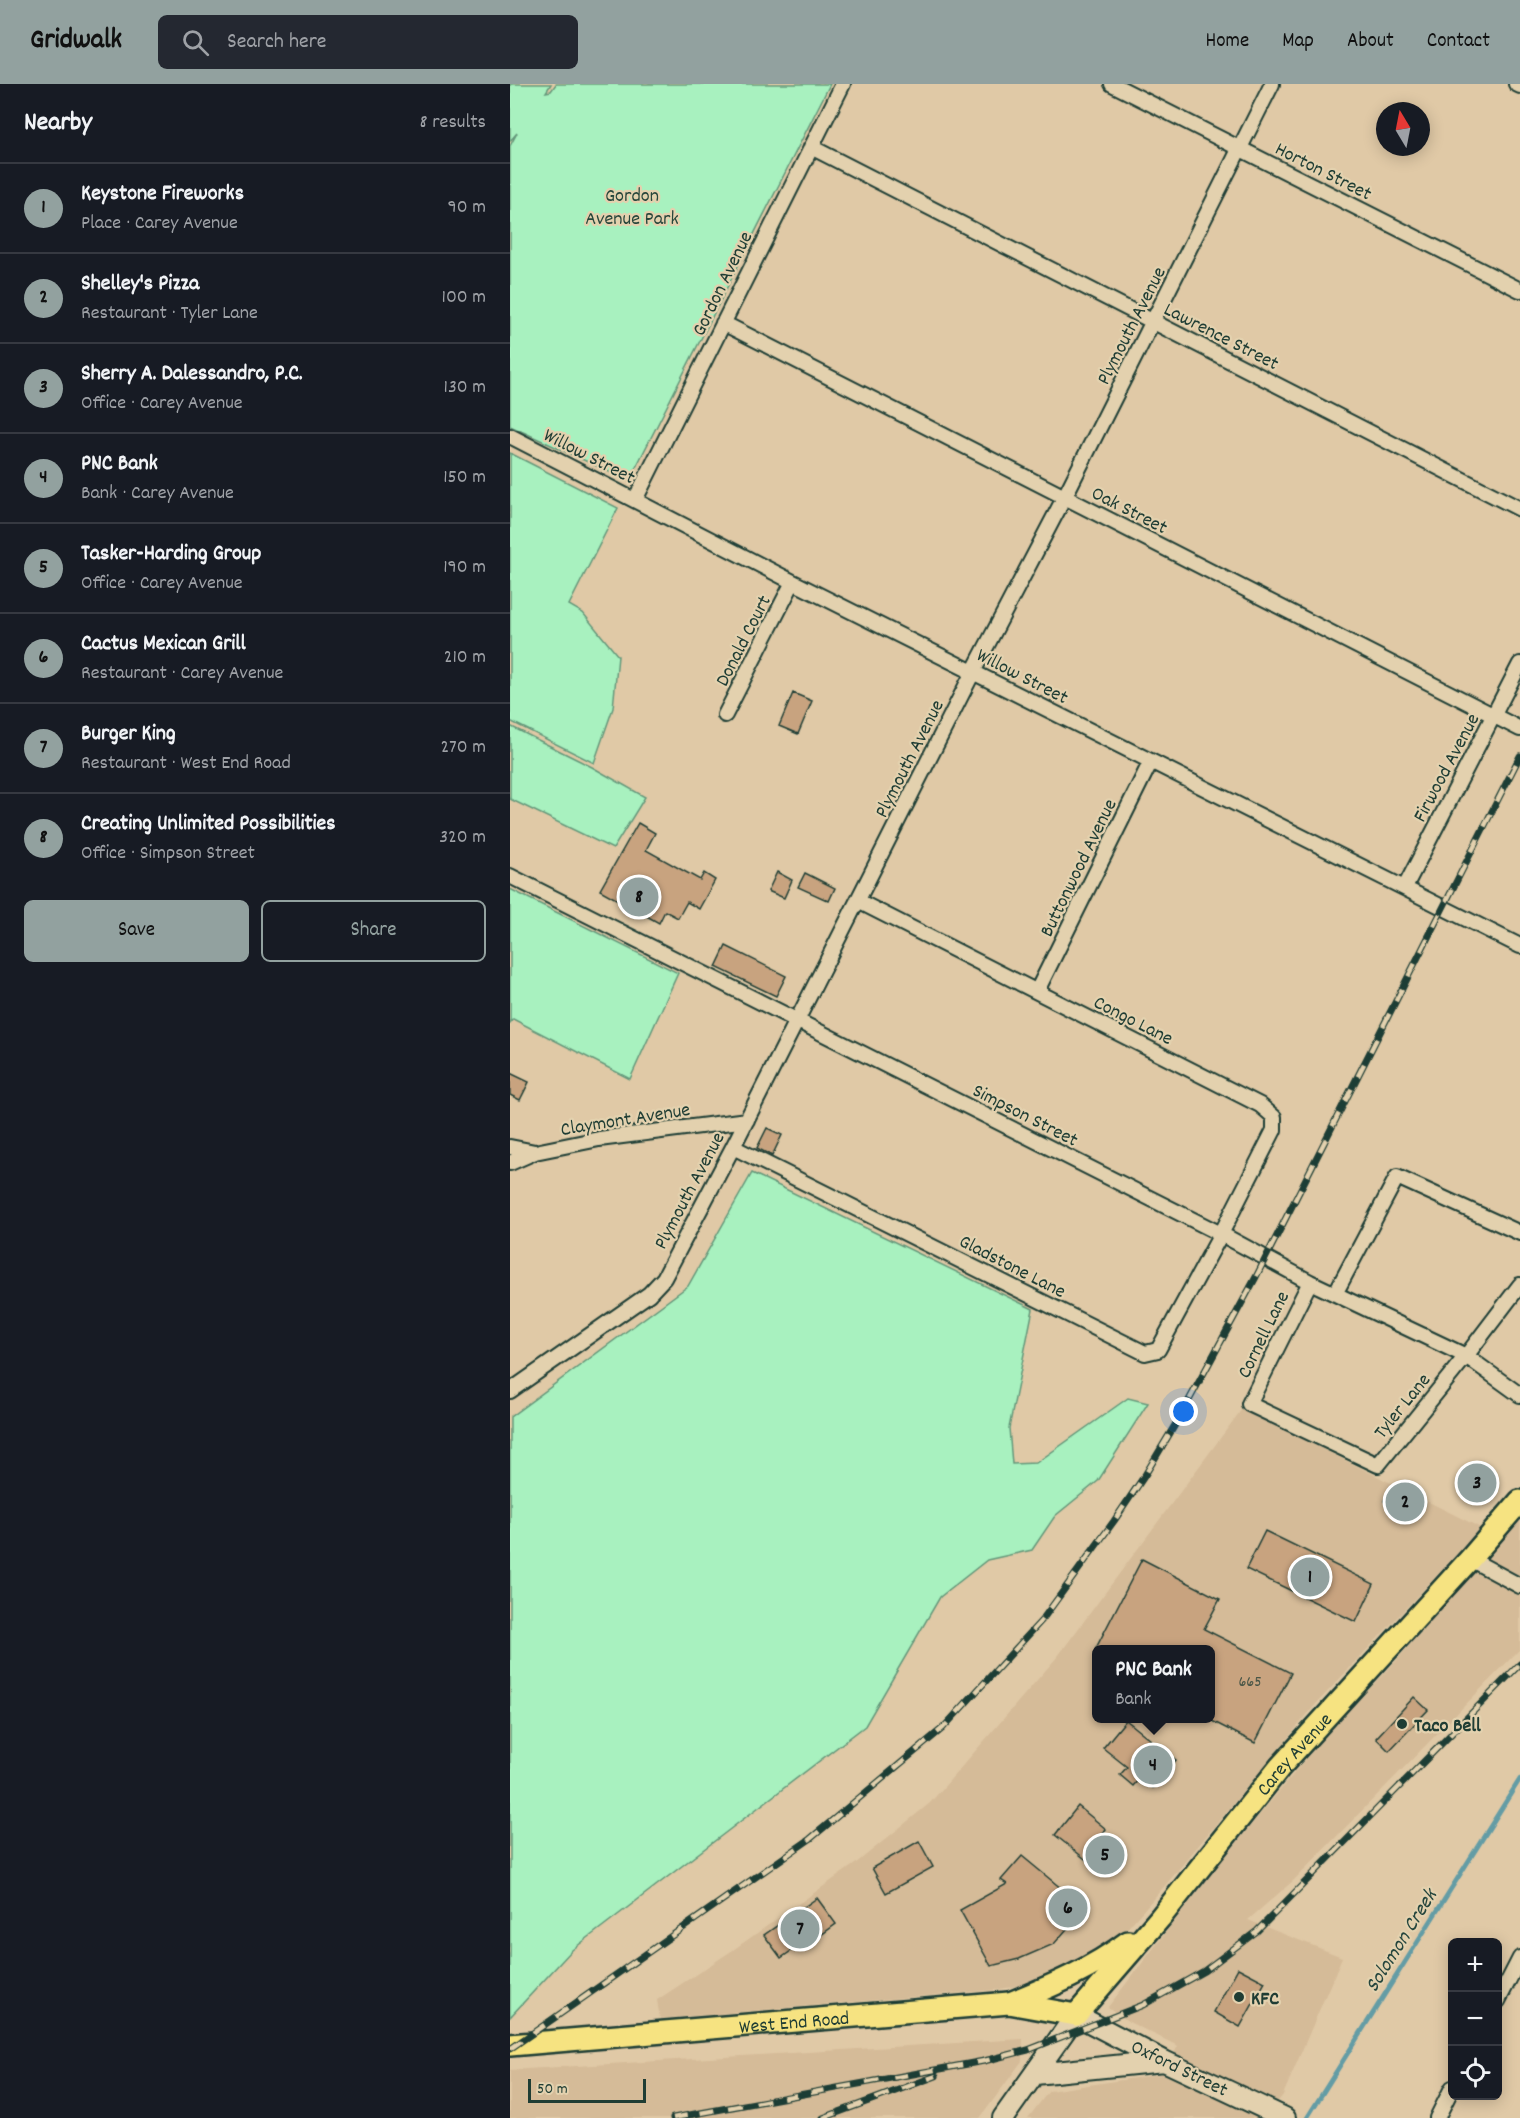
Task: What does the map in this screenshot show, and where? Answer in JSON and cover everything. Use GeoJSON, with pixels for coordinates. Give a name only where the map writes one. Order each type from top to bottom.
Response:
{"type":"FeatureCollection","features":[{"type":"Feature","properties":{"kind":"main road","name":"Carey Avenue"},"geometry":{"type":"LineString","coordinates":[[1076,2015],[1160,1918],[1280,1767],[1520,1501]]}},
{"type":"Feature","properties":{"kind":"main road"},"geometry":{"type":"LineString","coordinates":[[1009,2003],[1060,1983],[1105,1958],[1160,1918]]}},
{"type":"Feature","properties":{"kind":"main road","name":"West End Road"},"geometry":{"type":"LineString","coordinates":[[510,2045],[1009,2003],[1076,2015]]}},
{"type":"Feature","properties":{"kind":"street","name":"Gordon Avenue"},"geometry":{"type":"LineString","coordinates":[[635,500],[843,84]]}},
{"type":"Feature","properties":{"kind":"street","name":"Horton Street"},"geometry":{"type":"LineString","coordinates":[[1112,84],[1520,291]]}},
{"type":"Feature","properties":{"kind":"street","name":"Plymouth Avenue"},"geometry":{"type":"LineString","coordinates":[[510,1391],[649,1294],[664,1278],[733,1148],[973,672],[1154,322],[1272,84]]}},
{"type":"Feature","properties":{"kind":"street"},"geometry":{"type":"LineString","coordinates":[[1516,84],[1520,86]]}},
{"type":"Feature","properties":{"kind":"street","name":"Lawrence Street"},"geometry":{"type":"LineString","coordinates":[[810,147],[1520,509]]}},
{"type":"Feature","properties":{"kind":"street","name":"Oak Street"},"geometry":{"type":"LineString","coordinates":[[723,322],[1520,729]]}},
{"type":"Feature","properties":{"kind":"street","name":"Willow Street"},"geometry":{"type":"LineString","coordinates":[[510,436],[793,582],[1520,946]]}},
{"type":"Feature","properties":{"kind":"street","name":"Donald Court"},"geometry":{"type":"LineString","coordinates":[[725,715],[793,582]]}},
{"type":"Feature","properties":{"kind":"street","name":"Firwood Avenue"},"geometry":{"type":"LineString","coordinates":[[1404,887],[1520,664]]}},
{"type":"Feature","properties":{"kind":"street","name":"Buttonwood Avenue"},"geometry":{"type":"LineString","coordinates":[[1037,991],[1151,761]]}},
{"type":"Feature","properties":{"kind":"street","name":"Simpson Street"},"geometry":{"type":"LineString","coordinates":[[510,876],[1221,1234],[1310,1282],[1467,1356],[1520,1395]]}},
{"type":"Feature","properties":{"kind":"street","name":"Congo Lane"},"geometry":{"type":"LineString","coordinates":[[858,901],[1260,1105],[1274,1117],[1274,1130],[1221,1234]]}},
{"type":"Feature","properties":{"kind":"street","name":"Claymont Avenue"},"geometry":{"type":"LineString","coordinates":[[510,1147],[535,1152],[599,1139],[747,1119]]}},
{"type":"Feature","properties":{"kind":"street","name":"Gladstone Lane"},"geometry":{"type":"LineString","coordinates":[[733,1148],[1145,1353],[1158,1350],[1221,1234]]}},
{"type":"Feature","properties":{"kind":"street"},"geometry":{"type":"LineString","coordinates":[[510,1163],[535,1152]]}},
{"type":"Feature","properties":{"kind":"street"},"geometry":{"type":"LineString","coordinates":[[1335,1293],[1397,1177],[1520,1233]]}},
{"type":"Feature","properties":{"kind":"street","name":"Cornell Lane"},"geometry":{"type":"LineString","coordinates":[[1249,1404],[1310,1282]]}},
{"type":"Feature","properties":{"kind":"street","name":"Tyler Lane"},"geometry":{"type":"LineString","coordinates":[[1249,1404],[1378,1465],[1467,1356],[1520,1285]]}},
{"type":"Feature","properties":{"kind":"street"},"geometry":{"type":"LineString","coordinates":[[1470,1559],[1520,1586]]}},
{"type":"Feature","properties":{"kind":"street"},"geometry":{"type":"LineString","coordinates":[[1502,1992],[1520,1958]]}},
{"type":"Feature","properties":{"kind":"street"},"geometry":{"type":"LineString","coordinates":[[1004,2118],[1076,2015]]}},
{"type":"Feature","properties":{"kind":"street","name":"Oxford Street"},"geometry":{"type":"LineString","coordinates":[[1076,2015],[1164,2061],[1285,2118]]}},
{"type":"Feature","properties":{"kind":"street"},"geometry":{"type":"LineString","coordinates":[[1035,2074],[1164,2061]]}},
{"type":"Feature","properties":{"kind":"street"},"geometry":{"type":"LineString","coordinates":[[1437,2118],[1448,2096]]}},
{"type":"Feature","properties":{"kind":"shaded area"},"geometry":{"type":"Polygon","coordinates":[[[1242,1409],[1481,1528],[1316,1704],[1169,1881],[1124,1932],[1107,1946],[1044,1981],[995,1990],[660,2019],[657,2000],[733,1950],[855,1864],[930,1803],[1058,1656],[1242,1409]]]}},
{"type":"Feature","properties":{"kind":"shaded area"},"geometry":{"type":"Polygon","coordinates":[[[1520,1516],[1520,1649],[1294,1880],[1248,1920],[1342,1957],[1283,2095],[1265,2118],[1028,2118],[1049,2091],[1162,2074],[1178,2046],[1129,2022],[1108,2007],[1215,1869],[1323,1738],[1396,1661],[1520,1516]]]}},
{"type":"Feature","properties":{"kind":"shaded area"},"geometry":{"type":"Polygon","coordinates":[[[1023,2039],[1022,2061],[980,2118],[510,2118],[510,2070],[1023,2039]]]}},
{"type":"Feature","properties":{"kind":"green space","name":"Gordon Avenue Park"},"geometry":{"type":"Polygon","coordinates":[[[510,84],[551,84],[546,92],[551,91],[556,84],[830,84],[629,481],[510,426],[510,146],[517,133],[510,141],[510,84]]]}},
{"type":"Feature","properties":{"kind":"green space"},"geometry":{"type":"Polygon","coordinates":[[[510,453],[618,508],[569,605],[583,613],[618,656],[613,708],[594,763],[510,721],[510,453]]]}},
{"type":"Feature","properties":{"kind":"green space"},"geometry":{"type":"Polygon","coordinates":[[[510,726],[592,767],[645,797],[613,849],[510,799],[510,726]]]}},
{"type":"Feature","properties":{"kind":"green space"},"geometry":{"type":"Polygon","coordinates":[[[510,889],[678,973],[630,1079],[513,1019],[510,1023],[510,889]]]}},
{"type":"Feature","properties":{"kind":"green space"},"geometry":{"type":"Polygon","coordinates":[[[752,1173],[1033,1309],[1009,1428],[1012,1464],[1036,1463],[1128,1398],[1148,1403],[1098,1481],[1055,1516],[1032,1550],[987,1560],[940,1597],[865,1726],[572,1950],[510,2017],[510,1417],[688,1286],[752,1173]]]}},
{"type":"Feature","properties":{"kind":"building"},"geometry":{"type":"Polygon","coordinates":[[[793,693],[812,701],[798,734],[779,726],[793,693]]]}},
{"type":"Feature","properties":{"kind":"building"},"geometry":{"type":"Polygon","coordinates":[[[638,823],[655,833],[646,850],[700,880],[704,873],[715,880],[699,909],[687,902],[678,918],[665,911],[659,923],[600,890],[638,823]]]}},
{"type":"Feature","properties":{"kind":"building"},"geometry":{"type":"Polygon","coordinates":[[[777,872],[792,880],[784,898],[768,891],[777,872]]]}},
{"type":"Feature","properties":{"kind":"building"},"geometry":{"type":"Polygon","coordinates":[[[805,873],[835,888],[829,901],[798,887],[805,873]]]}},
{"type":"Feature","properties":{"kind":"building"},"geometry":{"type":"Polygon","coordinates":[[[726,946],[786,976],[776,996],[716,967],[726,946]]]}},
{"type":"Feature","properties":{"kind":"building"},"geometry":{"type":"Polygon","coordinates":[[[510,1073],[529,1082],[520,1100],[510,1095],[510,1073]]]}},
{"type":"Feature","properties":{"kind":"building"},"geometry":{"type":"Polygon","coordinates":[[[767,1128],[782,1135],[772,1156],[757,1148],[767,1128]]]}},
{"type":"Feature","properties":{"kind":"building"},"geometry":{"type":"Polygon","coordinates":[[[1391,1487],[1425,1504],[1418,1518],[1384,1501],[1391,1487]]]}},
{"type":"Feature","properties":{"kind":"building"},"geometry":{"type":"Polygon","coordinates":[[[1265,1531],[1374,1584],[1356,1622],[1246,1569],[1265,1531]]]}},
{"type":"Feature","properties":{"kind":"building"},"geometry":{"type":"Polygon","coordinates":[[[1142,1559],[1220,1599],[1204,1629],[1291,1673],[1255,1743],[1215,1723],[1215,1645],[1098,1645],[1142,1559]]]}},
{"type":"Feature","properties":{"kind":"building","name":"Taco Bell"},"geometry":{"type":"Polygon","coordinates":[[[1414,1697],[1428,1710],[1389,1751],[1376,1738],[1414,1697]]]}},
{"type":"Feature","properties":{"kind":"building"},"geometry":{"type":"Polygon","coordinates":[[[1124,1723],[1130,1723],[1176,1760],[1153,1788],[1140,1778],[1133,1786],[1120,1775],[1127,1767],[1103,1748],[1124,1723]]]}},
{"type":"Feature","properties":{"kind":"building"},"geometry":{"type":"Polygon","coordinates":[[[1078,1806],[1106,1829],[1101,1835],[1122,1852],[1104,1874],[1055,1835],[1078,1806]]]}},
{"type":"Feature","properties":{"kind":"building"},"geometry":{"type":"Polygon","coordinates":[[[919,1841],[933,1867],[886,1893],[872,1868],[919,1841]]]}},
{"type":"Feature","properties":{"kind":"building"},"geometry":{"type":"Polygon","coordinates":[[[1022,1856],[1085,1908],[1054,1944],[1019,1959],[991,1966],[960,1910],[1007,1884],[1001,1880],[1022,1856]]]}},
{"type":"Feature","properties":{"kind":"building"},"geometry":{"type":"Polygon","coordinates":[[[817,1898],[836,1924],[810,1943],[807,1940],[781,1958],[764,1935],[817,1898]]]}},
{"type":"Feature","properties":{"kind":"building","name":"KFC"},"geometry":{"type":"Polygon","coordinates":[[[1238,1968],[1265,1982],[1240,2027],[1214,2012],[1238,1968]]]}},
{"type":"Feature","properties":{"kind":"waterway","name":"Solomon Creek"},"geometry":{"type":"LineString","coordinates":[[1307,2118],[1520,1779]]}},
{"type":"Feature","properties":{"kind":"railway"},"geometry":{"type":"LineString","coordinates":[[510,2049],[810,1839],[943,1728],[1042,1620],[1114,1521],[1181,1415],[1256,1277],[1520,756]]}},
{"type":"Feature","properties":{"kind":"railway"},"geometry":{"type":"LineString","coordinates":[[673,2118],[984,2061],[1028,2050],[1143,2005],[1204,1971],[1257,1931],[1520,1664]]}},
{"type":"Feature","properties":{"kind":"railway"},"geometry":{"type":"LineString","coordinates":[[823,2118],[936,2076]]}},
{"type":"Feature","properties":{"kind":"place","name":"Creating Unlimited Possibilities"},"geometry":{"type":"Point","coordinates":[639,897]}},
{"type":"Feature","properties":{"kind":"place","name":"Sherry A. Dalessandro, P.C."},"geometry":{"type":"Point","coordinates":[1477,1483]}},
{"type":"Feature","properties":{"kind":"place","name":"Shelley's Pizza"},"geometry":{"type":"Point","coordinates":[1405,1502]}},
{"type":"Feature","properties":{"kind":"place","name":"Keystone Fireworks"},"geometry":{"type":"Point","coordinates":[1310,1577]}},
{"type":"Feature","properties":{"kind":"place","name":"Taco Bell"},"geometry":{"type":"Point","coordinates":[1402,1724]}},
{"type":"Feature","properties":{"kind":"place","name":"PNC Bank"},"geometry":{"type":"Point","coordinates":[1153,1765]}},
{"type":"Feature","properties":{"kind":"place","name":"Tasker-Harding Group"},"geometry":{"type":"Point","coordinates":[1105,1855]}},
{"type":"Feature","properties":{"kind":"place","name":"Cactus Mexican Grill"},"geometry":{"type":"Point","coordinates":[1068,1908]}},
{"type":"Feature","properties":{"kind":"place","name":"Burger King"},"geometry":{"type":"Point","coordinates":[800,1929]}},
{"type":"Feature","properties":{"kind":"place","name":"KFC"},"geometry":{"type":"Point","coordinates":[1239,1997]}}]}
